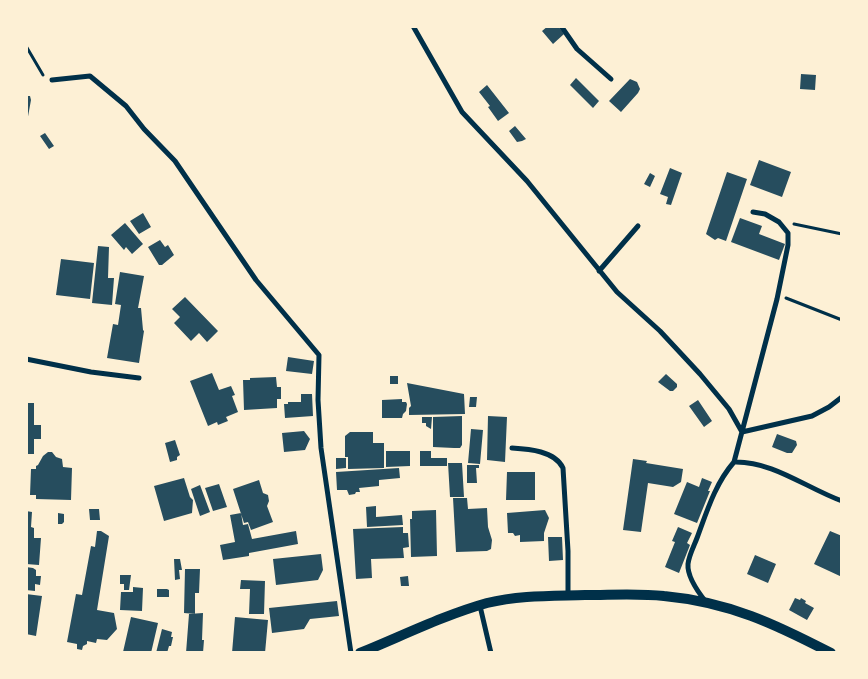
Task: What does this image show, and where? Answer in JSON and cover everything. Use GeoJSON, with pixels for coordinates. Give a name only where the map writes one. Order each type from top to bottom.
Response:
{"type":"FeatureCollection","features":[{"type":"Feature","properties":{"kind":"main road"},"geometry":{"type":"LineString","coordinates":[[360,653],[454,614],[480,606],[534,596],[662,595],[706,602],[739,610],[831,653]]}},
{"type":"Feature","properties":{"kind":"street"},"geometry":{"type":"LineString","coordinates":[[413,26],[462,112],[527,181],[617,292],[660,331],[700,374],[729,409],[742,432]]}},
{"type":"Feature","properties":{"kind":"street"},"geometry":{"type":"LineString","coordinates":[[561,26],[577,49],[611,79]]}},
{"type":"Feature","properties":{"kind":"street"},"geometry":{"type":"LineString","coordinates":[[52,80],[90,76],[126,106],[144,129],[175,161],[256,280],[319,355],[318,400],[321,448],[351,653]]}},
{"type":"Feature","properties":{"kind":"street"},"geometry":{"type":"LineString","coordinates":[[706,602],[698,592],[688,565],[712,496],[726,471],[734,462],[778,295],[788,245],[788,233],[780,222],[764,214],[753,212]]}},
{"type":"Feature","properties":{"kind":"street"},"geometry":{"type":"LineString","coordinates":[[599,271],[638,226]]}},
{"type":"Feature","properties":{"kind":"street"},"geometry":{"type":"LineString","coordinates":[[26,359],[91,372],[139,378]]}},
{"type":"Feature","properties":{"kind":"street"},"geometry":{"type":"LineString","coordinates":[[742,432],[812,416],[842,397]]}},
{"type":"Feature","properties":{"kind":"street"},"geometry":{"type":"LineString","coordinates":[[512,448],[531,449],[555,458],[563,468],[568,551],[568,596]]}},
{"type":"Feature","properties":{"kind":"street"},"geometry":{"type":"LineString","coordinates":[[734,462],[745,462],[768,467],[802,482],[820,493],[842,501]]}},
{"type":"Feature","properties":{"kind":"street"},"geometry":{"type":"LineString","coordinates":[[480,606],[491,653]]}},
{"type":"Feature","properties":{"kind":"path"},"geometry":{"type":"LineString","coordinates":[[26,46],[44,76],[52,80]]}},
{"type":"Feature","properties":{"kind":"path"},"geometry":{"type":"LineString","coordinates":[[780,222],[842,234]]}},
{"type":"Feature","properties":{"kind":"path"},"geometry":{"type":"LineString","coordinates":[[778,295],[842,320]]}},
{"type":"Feature","properties":{"kind":"building"},"geometry":{"type":"Polygon","coordinates":[[[548,26],[558,26],[564,34],[553,44],[542,31],[548,26]]]}},
{"type":"Feature","properties":{"kind":"building"},"geometry":{"type":"Polygon","coordinates":[[[801,74],[816,75],[815,90],[800,89],[801,74]]]}},
{"type":"Feature","properties":{"kind":"building"},"geometry":{"type":"Polygon","coordinates":[[[576,78],[599,101],[593,108],[570,85],[576,78]]]}},
{"type":"Feature","properties":{"kind":"building"},"geometry":{"type":"Polygon","coordinates":[[[630,79],[637,82],[640,89],[621,112],[609,101],[630,79]]]}},
{"type":"Feature","properties":{"kind":"building"},"geometry":{"type":"Polygon","coordinates":[[[487,85],[509,113],[498,121],[488,107],[490,106],[479,92],[487,85]]]}},
{"type":"Feature","properties":{"kind":"building"},"geometry":{"type":"Polygon","coordinates":[[[26,96],[30,96],[31,100],[27,122],[26,96]]]}},
{"type":"Feature","properties":{"kind":"building"},"geometry":{"type":"Polygon","coordinates":[[[515,126],[526,139],[517,142],[509,131],[515,126]]]}},
{"type":"Feature","properties":{"kind":"building"},"geometry":{"type":"Polygon","coordinates":[[[45,133],[54,146],[49,149],[40,136],[45,133]]]}},
{"type":"Feature","properties":{"kind":"building"},"geometry":{"type":"Polygon","coordinates":[[[759,160],[791,172],[782,197],[750,185],[759,160]]]}},
{"type":"Feature","properties":{"kind":"building"},"geometry":{"type":"Polygon","coordinates":[[[670,168],[682,173],[671,205],[666,204],[668,197],[660,194],[670,168]]]}},
{"type":"Feature","properties":{"kind":"building"},"geometry":{"type":"Polygon","coordinates":[[[727,172],[747,179],[726,241],[718,238],[715,240],[706,234],[727,172]]]}},
{"type":"Feature","properties":{"kind":"building"},"geometry":{"type":"Polygon","coordinates":[[[650,173],[655,176],[650,187],[644,184],[650,173]]]}},
{"type":"Feature","properties":{"kind":"building"},"geometry":{"type":"Polygon","coordinates":[[[143,213],[151,227],[139,234],[130,221],[143,213]]]}},
{"type":"Feature","properties":{"kind":"building"},"geometry":{"type":"Polygon","coordinates":[[[740,218],[762,226],[759,234],[785,244],[779,260],[731,242],[740,218]]]}},
{"type":"Feature","properties":{"kind":"building"},"geometry":{"type":"Polygon","coordinates":[[[125,223],[143,244],[132,254],[126,247],[124,250],[111,235],[125,223]]]}},
{"type":"Feature","properties":{"kind":"building"},"geometry":{"type":"Polygon","coordinates":[[[160,240],[165,247],[168,245],[174,255],[162,265],[159,265],[148,247],[160,240]]]}},
{"type":"Feature","properties":{"kind":"building"},"geometry":{"type":"Polygon","coordinates":[[[98,246],[109,247],[108,278],[114,278],[112,305],[92,303],[98,246]]]}},
{"type":"Feature","properties":{"kind":"building"},"geometry":{"type":"Polygon","coordinates":[[[61,259],[94,263],[90,299],[56,295],[61,259]]]}},
{"type":"Feature","properties":{"kind":"building"},"geometry":{"type":"Polygon","coordinates":[[[120,272],[144,276],[138,308],[141,308],[144,331],[139,363],[107,358],[113,324],[118,325],[121,305],[115,304],[120,272]]]}},
{"type":"Feature","properties":{"kind":"building"},"geometry":{"type":"Polygon","coordinates":[[[185,297],[218,331],[207,342],[199,333],[191,341],[174,323],[180,317],[172,309],[185,297]]]}},
{"type":"Feature","properties":{"kind":"building"},"geometry":{"type":"Polygon","coordinates":[[[288,357],[314,361],[312,374],[286,371],[288,357]]]}},
{"type":"Feature","properties":{"kind":"building"},"geometry":{"type":"Polygon","coordinates":[[[212,373],[219,390],[231,386],[235,395],[232,396],[238,412],[226,417],[228,421],[218,425],[217,422],[208,426],[190,381],[212,373]]]}},
{"type":"Feature","properties":{"kind":"building"},"geometry":{"type":"Polygon","coordinates":[[[666,374],[677,384],[673,391],[670,391],[658,382],[666,374]]]}},
{"type":"Feature","properties":{"kind":"building"},"geometry":{"type":"Polygon","coordinates":[[[390,376],[398,376],[398,384],[390,384],[390,376]]]}},
{"type":"Feature","properties":{"kind":"building"},"geometry":{"type":"Polygon","coordinates":[[[276,377],[277,387],[281,387],[281,399],[277,399],[277,408],[244,410],[243,380],[276,377]]]}},
{"type":"Feature","properties":{"kind":"building"},"geometry":{"type":"Polygon","coordinates":[[[407,383],[464,394],[465,414],[409,415],[409,408],[411,406],[407,383]]]}},
{"type":"Feature","properties":{"kind":"building"},"geometry":{"type":"Polygon","coordinates":[[[301,394],[312,394],[313,416],[285,418],[284,404],[288,404],[288,402],[301,402],[301,394]]]}},
{"type":"Feature","properties":{"kind":"building"},"geometry":{"type":"Polygon","coordinates":[[[470,397],[477,397],[476,407],[469,407],[470,397]]]}},
{"type":"Feature","properties":{"kind":"building"},"geometry":{"type":"Polygon","coordinates":[[[402,399],[402,402],[407,404],[402,418],[382,418],[382,400],[402,399]]]}},
{"type":"Feature","properties":{"kind":"building"},"geometry":{"type":"Polygon","coordinates":[[[698,400],[712,421],[704,427],[689,406],[698,400]]]}},
{"type":"Feature","properties":{"kind":"building"},"geometry":{"type":"Polygon","coordinates":[[[26,403],[34,403],[34,425],[41,425],[41,439],[34,439],[34,454],[26,454],[26,403]]]}},
{"type":"Feature","properties":{"kind":"building"},"geometry":{"type":"Polygon","coordinates":[[[462,416],[462,445],[460,448],[433,447],[433,417],[462,416]]]}},
{"type":"Feature","properties":{"kind":"building"},"geometry":{"type":"Polygon","coordinates":[[[488,416],[507,417],[505,462],[487,460],[488,416]]]}},
{"type":"Feature","properties":{"kind":"building"},"geometry":{"type":"Polygon","coordinates":[[[422,417],[432,417],[431,429],[426,426],[426,423],[422,423],[422,417]]]}},
{"type":"Feature","properties":{"kind":"building"},"geometry":{"type":"Polygon","coordinates":[[[471,429],[483,430],[480,464],[468,463],[471,429]]]}},
{"type":"Feature","properties":{"kind":"building"},"geometry":{"type":"Polygon","coordinates":[[[304,431],[310,439],[305,450],[284,452],[282,433],[304,431]]]}},
{"type":"Feature","properties":{"kind":"building"},"geometry":{"type":"Polygon","coordinates":[[[350,432],[373,432],[373,443],[384,443],[384,468],[348,469],[348,457],[345,457],[345,436],[350,432]]]}},
{"type":"Feature","properties":{"kind":"building"},"geometry":{"type":"Polygon","coordinates":[[[777,434],[796,441],[797,445],[792,453],[772,447],[777,434]]]}},
{"type":"Feature","properties":{"kind":"building"},"geometry":{"type":"Polygon","coordinates":[[[175,440],[180,455],[177,457],[177,460],[170,462],[165,443],[175,440]]]}},
{"type":"Feature","properties":{"kind":"building"},"geometry":{"type":"Polygon","coordinates":[[[386,451],[410,451],[410,466],[386,467],[386,451]]]}},
{"type":"Feature","properties":{"kind":"building"},"geometry":{"type":"Polygon","coordinates":[[[420,451],[431,451],[431,458],[447,458],[447,466],[420,466],[420,451]]]}},
{"type":"Feature","properties":{"kind":"building"},"geometry":{"type":"Polygon","coordinates":[[[48,452],[52,452],[56,457],[62,459],[63,467],[72,468],[71,500],[36,499],[36,495],[30,495],[31,469],[36,469],[43,456],[48,452]]]}},
{"type":"Feature","properties":{"kind":"building"},"geometry":{"type":"Polygon","coordinates":[[[336,458],[346,458],[346,468],[336,469],[336,458]]]}},
{"type":"Feature","properties":{"kind":"building"},"geometry":{"type":"Polygon","coordinates":[[[633,459],[683,469],[681,482],[673,487],[648,483],[641,532],[623,530],[633,459]]]}},
{"type":"Feature","properties":{"kind":"building"},"geometry":{"type":"Polygon","coordinates":[[[448,463],[462,463],[464,497],[450,497],[448,463]]]}},
{"type":"Feature","properties":{"kind":"building"},"geometry":{"type":"Polygon","coordinates":[[[467,465],[479,465],[479,468],[476,468],[477,483],[467,483],[467,465]]]}},
{"type":"Feature","properties":{"kind":"building"},"geometry":{"type":"Polygon","coordinates":[[[399,468],[400,478],[379,480],[379,486],[359,488],[360,492],[349,495],[347,490],[337,490],[336,472],[399,468]]]}},
{"type":"Feature","properties":{"kind":"building"},"geometry":{"type":"Polygon","coordinates":[[[507,472],[535,472],[535,500],[506,500],[507,472]]]}},
{"type":"Feature","properties":{"kind":"building"},"geometry":{"type":"Polygon","coordinates":[[[184,478],[190,497],[193,500],[192,513],[164,521],[154,486],[184,478]]]}},
{"type":"Feature","properties":{"kind":"building"},"geometry":{"type":"Polygon","coordinates":[[[702,478],[712,482],[697,523],[674,514],[687,482],[699,487],[702,478]]]}},
{"type":"Feature","properties":{"kind":"building"},"geometry":{"type":"Polygon","coordinates":[[[259,480],[263,493],[268,495],[269,501],[267,506],[273,522],[251,530],[248,522],[244,523],[233,489],[259,480]]]}},
{"type":"Feature","properties":{"kind":"building"},"geometry":{"type":"Polygon","coordinates":[[[219,484],[227,507],[213,511],[205,488],[219,484]]]}},
{"type":"Feature","properties":{"kind":"building"},"geometry":{"type":"Polygon","coordinates":[[[200,485],[210,512],[200,516],[191,489],[200,485]]]}},
{"type":"Feature","properties":{"kind":"building"},"geometry":{"type":"Polygon","coordinates":[[[453,498],[467,498],[468,509],[487,508],[488,527],[492,540],[491,549],[487,551],[456,552],[453,498]]]}},
{"type":"Feature","properties":{"kind":"building"},"geometry":{"type":"Polygon","coordinates":[[[376,506],[376,517],[402,515],[403,525],[367,527],[366,507],[376,506]]]}},
{"type":"Feature","properties":{"kind":"building"},"geometry":{"type":"Polygon","coordinates":[[[89,509],[99,509],[100,520],[90,520],[89,509]]]}},
{"type":"Feature","properties":{"kind":"building"},"geometry":{"type":"Polygon","coordinates":[[[436,510],[437,556],[411,557],[410,519],[412,519],[412,511],[436,510]]]}},
{"type":"Feature","properties":{"kind":"building"},"geometry":{"type":"Polygon","coordinates":[[[545,510],[549,518],[544,533],[544,541],[520,542],[520,535],[515,536],[513,533],[508,533],[507,513],[545,510]]]}},
{"type":"Feature","properties":{"kind":"building"},"geometry":{"type":"Polygon","coordinates":[[[26,511],[32,512],[31,527],[34,528],[34,538],[41,538],[39,565],[26,564],[26,511]]]}},
{"type":"Feature","properties":{"kind":"building"},"geometry":{"type":"Polygon","coordinates":[[[58,513],[64,514],[64,522],[62,524],[58,524],[58,513]]]}},
{"type":"Feature","properties":{"kind":"building"},"geometry":{"type":"Polygon","coordinates":[[[241,513],[243,525],[248,524],[252,539],[296,531],[298,544],[249,553],[249,556],[223,560],[220,545],[235,542],[230,515],[241,513]]]}},
{"type":"Feature","properties":{"kind":"building"},"geometry":{"type":"Polygon","coordinates":[[[403,527],[403,533],[408,533],[409,547],[403,548],[404,558],[371,559],[372,578],[356,579],[353,529],[403,527]]]}},
{"type":"Feature","properties":{"kind":"building"},"geometry":{"type":"Polygon","coordinates":[[[678,527],[692,533],[687,543],[690,545],[679,573],[665,567],[675,542],[672,541],[678,527]]]}},
{"type":"Feature","properties":{"kind":"building"},"geometry":{"type":"Polygon","coordinates":[[[97,531],[101,531],[109,536],[97,610],[114,613],[117,629],[107,640],[97,639],[96,643],[87,641],[82,650],[77,649],[77,644],[67,642],[76,594],[82,595],[91,546],[95,547],[97,531]]]}},
{"type":"Feature","properties":{"kind":"building"},"geometry":{"type":"Polygon","coordinates":[[[830,531],[842,536],[842,577],[814,564],[830,531]]]}},
{"type":"Feature","properties":{"kind":"building"},"geometry":{"type":"Polygon","coordinates":[[[548,537],[562,537],[563,560],[549,561],[548,537]]]}},
{"type":"Feature","properties":{"kind":"building"},"geometry":{"type":"Polygon","coordinates":[[[321,554],[323,570],[318,580],[276,585],[273,559],[321,554]]]}},
{"type":"Feature","properties":{"kind":"building"},"geometry":{"type":"Polygon","coordinates":[[[755,555],[776,564],[768,583],[747,574],[755,555]]]}},
{"type":"Feature","properties":{"kind":"building"},"geometry":{"type":"Polygon","coordinates":[[[174,559],[180,559],[182,570],[179,570],[180,579],[175,580],[174,559]]]}},
{"type":"Feature","properties":{"kind":"building"},"geometry":{"type":"Polygon","coordinates":[[[26,567],[33,568],[36,570],[36,576],[41,576],[40,585],[35,584],[35,591],[26,590],[26,567]]]}},
{"type":"Feature","properties":{"kind":"building"},"geometry":{"type":"Polygon","coordinates":[[[185,569],[200,569],[199,593],[195,593],[195,614],[184,613],[185,569]]]}},
{"type":"Feature","properties":{"kind":"building"},"geometry":{"type":"Polygon","coordinates":[[[120,575],[131,575],[129,590],[124,590],[124,584],[120,584],[120,575]]]}},
{"type":"Feature","properties":{"kind":"building"},"geometry":{"type":"Polygon","coordinates":[[[408,576],[409,586],[401,586],[400,577],[408,576]]]}},
{"type":"Feature","properties":{"kind":"building"},"geometry":{"type":"Polygon","coordinates":[[[241,580],[265,581],[264,614],[249,614],[250,589],[240,589],[241,580]]]}},
{"type":"Feature","properties":{"kind":"building"},"geometry":{"type":"Polygon","coordinates":[[[133,587],[143,588],[142,611],[120,610],[121,592],[133,592],[133,587]]]}},
{"type":"Feature","properties":{"kind":"building"},"geometry":{"type":"Polygon","coordinates":[[[157,589],[169,590],[169,597],[157,597],[157,589]]]}},
{"type":"Feature","properties":{"kind":"building"},"geometry":{"type":"Polygon","coordinates":[[[26,594],[42,596],[36,636],[26,634],[26,594]]]}},
{"type":"Feature","properties":{"kind":"building"},"geometry":{"type":"Polygon","coordinates":[[[795,598],[800,600],[801,598],[806,601],[805,603],[814,608],[807,620],[789,610],[795,598]]]}},
{"type":"Feature","properties":{"kind":"building"},"geometry":{"type":"Polygon","coordinates":[[[337,601],[339,616],[310,619],[304,629],[272,633],[269,608],[337,601]]]}},
{"type":"Feature","properties":{"kind":"building"},"geometry":{"type":"Polygon","coordinates":[[[203,613],[203,653],[186,653],[189,614],[203,613]]]}},
{"type":"Feature","properties":{"kind":"building"},"geometry":{"type":"Polygon","coordinates":[[[131,617],[158,623],[151,653],[123,652],[131,617]]]}},
{"type":"Feature","properties":{"kind":"building"},"geometry":{"type":"Polygon","coordinates":[[[235,617],[268,620],[265,653],[232,653],[235,617]]]}},
{"type":"Feature","properties":{"kind":"building"},"geometry":{"type":"Polygon","coordinates":[[[162,629],[172,632],[171,646],[169,646],[167,653],[156,653],[162,629]]]}}]}
